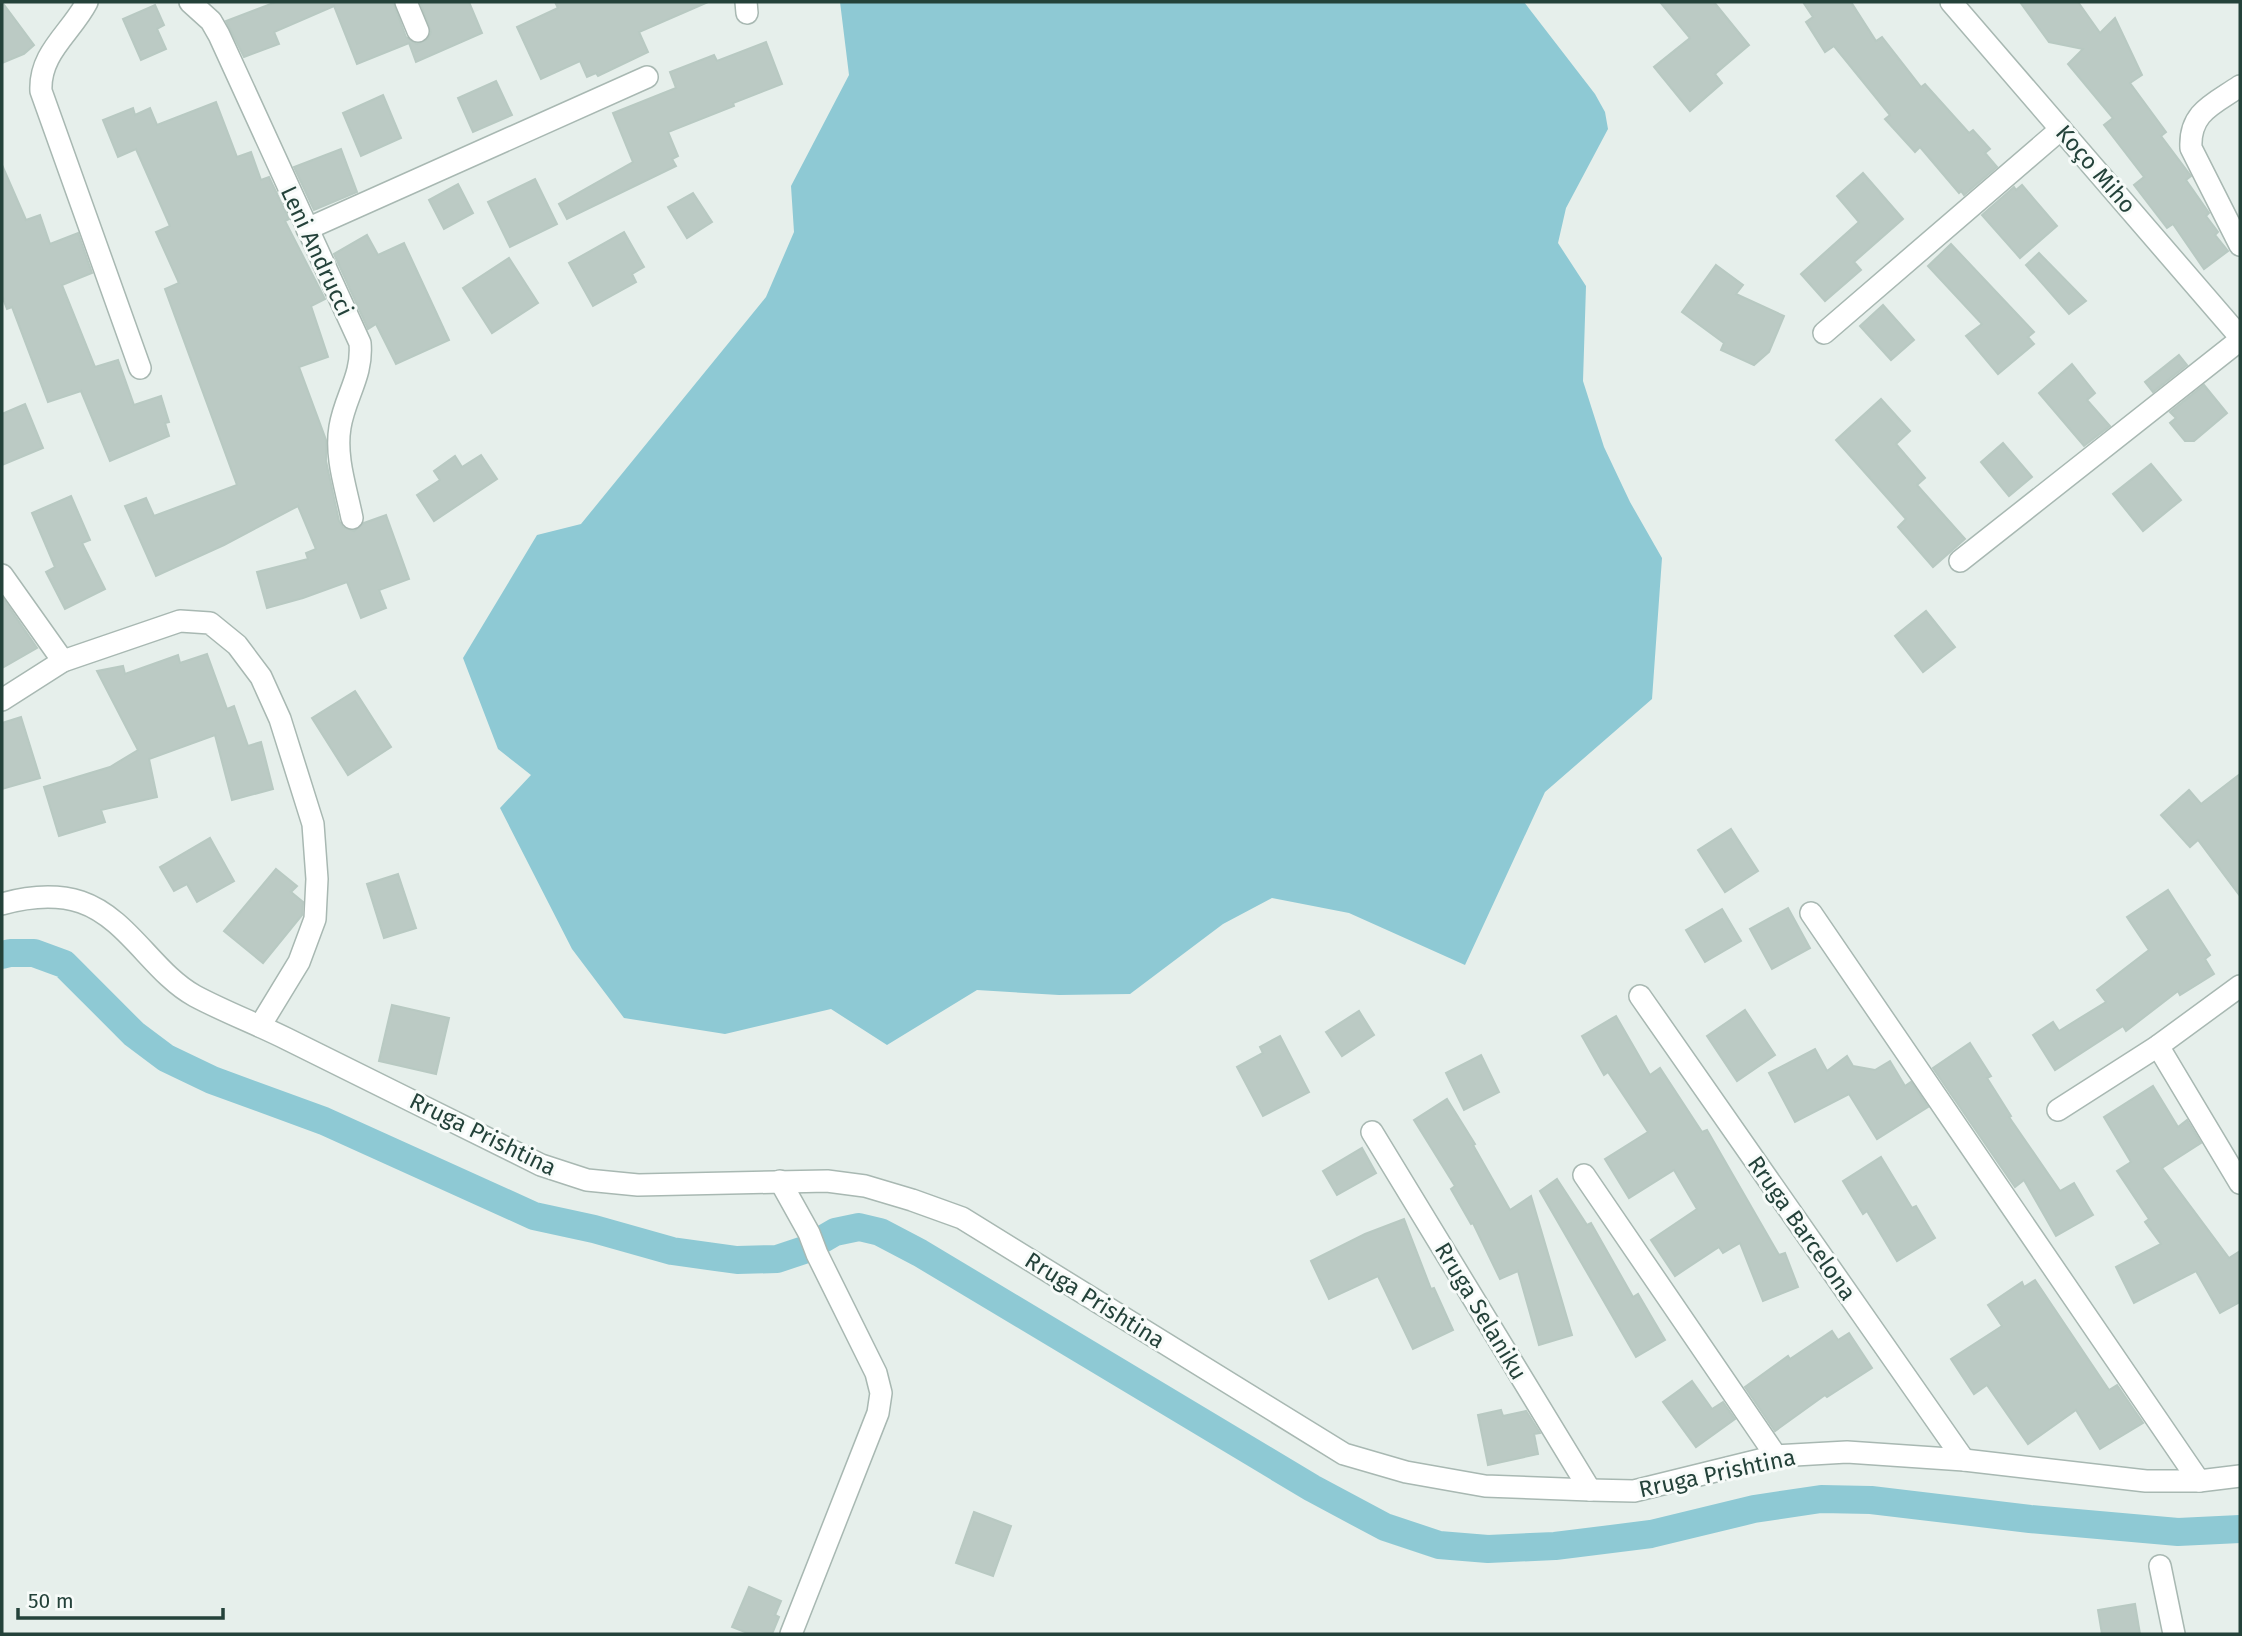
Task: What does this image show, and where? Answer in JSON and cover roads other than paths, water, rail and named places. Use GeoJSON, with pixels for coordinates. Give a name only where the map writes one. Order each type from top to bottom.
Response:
{"type":"FeatureCollection","features":[{"type":"Feature","properties":{"kind":"street"},"geometry":{"type":"LineString","coordinates":[[88,2],[51,52],[40,79],[41,92],[140,369]]}},
{"type":"Feature","properties":{"kind":"street","name":"Leni Andrucci"},"geometry":{"type":"LineString","coordinates":[[190,2],[211,21],[219,35],[360,344],[362,360],[340,423],[338,442],[352,518]]}},
{"type":"Feature","properties":{"kind":"street"},"geometry":{"type":"LineString","coordinates":[[406,2],[418,31]]}},
{"type":"Feature","properties":{"kind":"street","name":"Koço Miho"},"geometry":{"type":"LineString","coordinates":[[1951,2],[2238,329]]}},
{"type":"Feature","properties":{"kind":"street"},"geometry":{"type":"LineString","coordinates":[[307,229],[647,77]]}},
{"type":"Feature","properties":{"kind":"street"},"geometry":{"type":"LineString","coordinates":[[2240,86],[2197,116],[2190,134],[2191,148],[2240,245]]}},
{"type":"Feature","properties":{"kind":"street"},"geometry":{"type":"LineString","coordinates":[[1824,333],[2061,128]]}},
{"type":"Feature","properties":{"kind":"street"},"geometry":{"type":"LineString","coordinates":[[1960,561],[2238,329]]}},
{"type":"Feature","properties":{"kind":"street"},"geometry":{"type":"LineString","coordinates":[[2,575],[63,662]]}},
{"type":"Feature","properties":{"kind":"street"},"geometry":{"type":"LineString","coordinates":[[2,699],[63,662],[180,621],[210,623],[237,645],[261,677],[280,719],[313,824],[317,879],[315,919],[299,962],[260,1026]]}},
{"type":"Feature","properties":{"kind":"street","name":"Rruga Prishtina"},"geometry":{"type":"LineString","coordinates":[[2,904],[18,899],[49,897],[82,902],[115,922],[170,978],[194,996],[541,1165],[587,1180],[638,1185],[827,1181],[865,1186],[962,1218],[1344,1454],[1406,1472],[1485,1486],[1634,1491],[1776,1456],[1847,1452],[1964,1460],[2146,1481],[2199,1481],[2240,1476]]}},
{"type":"Feature","properties":{"kind":"street"},"geometry":{"type":"LineString","coordinates":[[1811,913],[2199,1481]]}},
{"type":"Feature","properties":{"kind":"street"},"geometry":{"type":"LineString","coordinates":[[2058,1110],[2158,1046],[2240,986]]}},
{"type":"Feature","properties":{"kind":"street","name":"Rruga Barcelona"},"geometry":{"type":"LineString","coordinates":[[1640,996],[1964,1460]]}},
{"type":"Feature","properties":{"kind":"street"},"geometry":{"type":"LineString","coordinates":[[2158,1046],[2240,1183]]}},
{"type":"Feature","properties":{"kind":"street","name":"Rruga Selaniku"},"geometry":{"type":"LineString","coordinates":[[1372,1132],[1590,1490]]}},
{"type":"Feature","properties":{"kind":"street"},"geometry":{"type":"LineString","coordinates":[[1584,1175],[1776,1456]]}},
{"type":"Feature","properties":{"kind":"street"},"geometry":{"type":"LineString","coordinates":[[780,1181],[809,1233],[876,1373],[881,1393],[878,1413],[791,1634]]}},
{"type":"Feature","properties":{"kind":"street"},"geometry":{"type":"LineString","coordinates":[[2160,1566],[2174,1634]]}},
{"type":"Feature","properties":{"kind":"water"},"geometry":{"type":"Polygon","coordinates":[[[840,2],[1524,2],[1595,94],[1605,112],[1608,129],[1566,208],[1558,243],[1586,286],[1583,381],[1604,447],[1630,502],[1662,558],[1652,699],[1545,792],[1465,965],[1349,913],[1272,898],[1223,924],[1130,994],[1059,995],[977,990],[887,1045],[831,1009],[725,1034],[624,1018],[572,949],[500,808],[531,775],[498,749],[463,658],[537,535],[581,524],[766,297],[794,232],[791,186],[849,75],[840,2]]]}},
{"type":"Feature","properties":{"kind":"waterway"},"geometry":{"type":"LineString","coordinates":[[2,955],[34,953],[64,964],[134,1034],[166,1058],[212,1080],[324,1121],[534,1216],[594,1229],[672,1251],[737,1260],[777,1259],[804,1250],[835,1232],[859,1227],[880,1232],[920,1253],[1312,1488],[1385,1527],[1439,1545],[1488,1549],[1555,1546],[1651,1534],[1754,1509],[1821,1499],[1871,1500],[2030,1519],[2178,1532],[2240,1529]]}}]}
